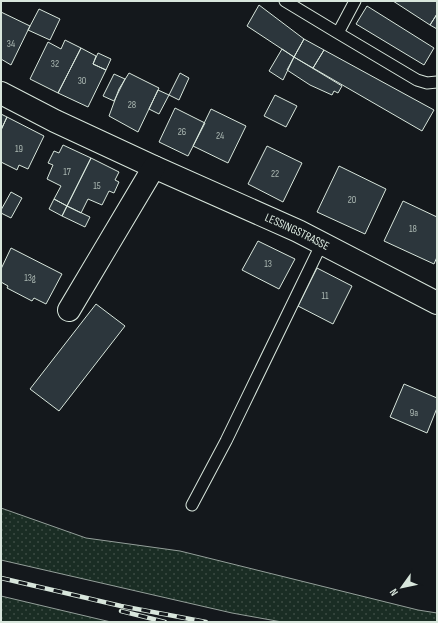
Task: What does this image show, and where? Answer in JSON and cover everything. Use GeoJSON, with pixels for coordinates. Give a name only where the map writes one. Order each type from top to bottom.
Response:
{"type":"FeatureCollection","features":[{"type":"Feature","properties":{"kind":"street","name":"LESSINGSTRASSE"},"geometry":{"type":"LineString","coordinates":[[1,94],[154,167],[298,231],[437,303]]}},
{"type":"Feature","properties":{"kind":"street"},"geometry":{"type":"LineString","coordinates":[[69,310],[154,167]]}},
{"type":"Feature","properties":{"kind":"lane"},"geometry":{"type":"LineString","coordinates":[[284,1],[417,80],[427,83],[437,82]]}},
{"type":"Feature","properties":{"kind":"lane"},"geometry":{"type":"LineString","coordinates":[[338,33],[355,1]]}},
{"type":"Feature","properties":{"kind":"lane"},"geometry":{"type":"LineString","coordinates":[[192,505],[230,434],[322,243]]}},
{"type":"Feature","properties":{"kind":"green space"},"geometry":{"type":"Polygon","coordinates":[[[1,508],[86,538],[180,551],[418,610],[437,613],[437,622],[282,622],[232,613],[1,560],[1,508]]]}},
{"type":"Feature","properties":{"kind":"green space"},"geometry":{"type":"Polygon","coordinates":[[[1,596],[111,622],[1,622],[1,596]]]}},
{"type":"Feature","properties":{"kind":"building"},"geometry":{"type":"Polygon","coordinates":[[[393,1],[437,1],[437,14],[430,25],[393,1]]]}},
{"type":"Feature","properties":{"kind":"building"},"geometry":{"type":"Polygon","coordinates":[[[259,5],[304,39],[294,57],[247,26],[259,5]]]}},
{"type":"Feature","properties":{"kind":"building"},"geometry":{"type":"Polygon","coordinates":[[[367,6],[434,48],[424,65],[356,24],[367,6]]]}},
{"type":"Feature","properties":{"kind":"building"},"geometry":{"type":"Polygon","coordinates":[[[39,9],[60,19],[50,40],[28,30],[39,9]]]}},
{"type":"Feature","properties":{"kind":"building"},"geometry":{"type":"Polygon","coordinates":[[[1,12],[30,26],[11,65],[1,59],[1,12]]]}},
{"type":"Feature","properties":{"kind":"building"},"geometry":{"type":"Polygon","coordinates":[[[437,14],[437,29],[430,25],[437,14]]]}},
{"type":"Feature","properties":{"kind":"building"},"geometry":{"type":"Polygon","coordinates":[[[304,39],[324,50],[313,68],[294,57],[304,39]]]}},
{"type":"Feature","properties":{"kind":"building"},"geometry":{"type":"Polygon","coordinates":[[[65,40],[81,48],[58,93],[30,79],[48,42],[61,49],[65,40]]]}},
{"type":"Feature","properties":{"kind":"building"},"geometry":{"type":"Polygon","coordinates":[[[81,48],[96,56],[93,64],[106,70],[88,107],[58,93],[81,48]]]}},
{"type":"Feature","properties":{"kind":"building"},"geometry":{"type":"Polygon","coordinates":[[[282,49],[294,57],[283,80],[269,71],[282,49]]]}},
{"type":"Feature","properties":{"kind":"building"},"geometry":{"type":"Polygon","coordinates":[[[324,50],[434,110],[422,131],[313,68],[324,50]]]}},
{"type":"Feature","properties":{"kind":"building"},"geometry":{"type":"Polygon","coordinates":[[[98,53],[111,59],[106,70],[93,64],[98,53]]]}},
{"type":"Feature","properties":{"kind":"building"},"geometry":{"type":"Polygon","coordinates":[[[294,57],[342,86],[338,93],[334,91],[332,95],[310,85],[287,70],[294,57]]]}},
{"type":"Feature","properties":{"kind":"building"},"geometry":{"type":"Polygon","coordinates":[[[129,73],[159,88],[138,132],[109,116],[119,89],[129,73]]]}},
{"type":"Feature","properties":{"kind":"building"},"geometry":{"type":"Polygon","coordinates":[[[180,73],[189,78],[179,100],[169,95],[180,73]]]}},
{"type":"Feature","properties":{"kind":"building"},"geometry":{"type":"Polygon","coordinates":[[[114,74],[125,79],[114,101],[103,96],[114,74]]]}},
{"type":"Feature","properties":{"kind":"building"},"geometry":{"type":"Polygon","coordinates":[[[158,90],[169,95],[159,114],[149,109],[158,90]]]}},
{"type":"Feature","properties":{"kind":"building"},"geometry":{"type":"Polygon","coordinates":[[[275,95],[297,106],[286,127],[264,116],[275,95]]]}},
{"type":"Feature","properties":{"kind":"building"},"geometry":{"type":"Polygon","coordinates":[[[175,108],[205,123],[188,156],[159,142],[175,108]]]}},
{"type":"Feature","properties":{"kind":"building"},"geometry":{"type":"Polygon","coordinates":[[[211,109],[246,126],[228,163],[193,146],[211,109]]]}},
{"type":"Feature","properties":{"kind":"building"},"geometry":{"type":"Polygon","coordinates":[[[1,114],[7,117],[1,130],[1,114]]]}},
{"type":"Feature","properties":{"kind":"building"},"geometry":{"type":"Polygon","coordinates":[[[7,117],[44,136],[28,169],[19,165],[17,170],[1,162],[1,130],[7,117]]]}},
{"type":"Feature","properties":{"kind":"building"},"geometry":{"type":"Polygon","coordinates":[[[63,145],[91,158],[67,206],[54,199],[61,186],[47,179],[53,165],[48,163],[54,151],[59,153],[63,145]]]}},
{"type":"Feature","properties":{"kind":"building"},"geometry":{"type":"Polygon","coordinates":[[[267,146],[302,163],[283,202],[248,184],[267,146]]]}},
{"type":"Feature","properties":{"kind":"building"},"geometry":{"type":"Polygon","coordinates":[[[91,158],[119,172],[115,180],[119,182],[114,193],[109,191],[102,205],[88,199],[81,213],[67,206],[91,158]]]}},
{"type":"Feature","properties":{"kind":"building"},"geometry":{"type":"Polygon","coordinates":[[[339,166],[386,189],[365,234],[317,212],[339,166]]]}},
{"type":"Feature","properties":{"kind":"building"},"geometry":{"type":"Polygon","coordinates":[[[11,192],[22,198],[11,218],[1,213],[1,210],[11,192]]]}},
{"type":"Feature","properties":{"kind":"building"},"geometry":{"type":"Polygon","coordinates":[[[54,199],[67,206],[62,216],[49,209],[54,199]]]}},
{"type":"Feature","properties":{"kind":"building"},"geometry":{"type":"Polygon","coordinates":[[[403,201],[437,217],[437,257],[434,264],[384,241],[403,201]]]}},
{"type":"Feature","properties":{"kind":"building"},"geometry":{"type":"Polygon","coordinates":[[[67,206],[90,217],[85,227],[62,216],[67,206]]]}},
{"type":"Feature","properties":{"kind":"building"},"geometry":{"type":"Polygon","coordinates":[[[258,241],[295,259],[279,289],[242,270],[258,241]]]}},
{"type":"Feature","properties":{"kind":"building"},"geometry":{"type":"Polygon","coordinates":[[[11,248],[62,274],[46,304],[34,298],[32,301],[7,288],[8,286],[1,282],[1,269],[11,248]]]}},
{"type":"Feature","properties":{"kind":"building"},"geometry":{"type":"Polygon","coordinates":[[[317,268],[352,286],[333,324],[298,306],[317,268]]]}},
{"type":"Feature","properties":{"kind":"building"},"geometry":{"type":"Polygon","coordinates":[[[96,304],[125,326],[59,411],[30,389],[96,304]]]}},
{"type":"Feature","properties":{"kind":"building"},"geometry":{"type":"Polygon","coordinates":[[[404,384],[437,398],[437,408],[427,433],[390,417],[404,384]]]}},
{"type":"Feature","properties":{"kind":"railway"},"geometry":{"type":"LineString","coordinates":[[1,578],[121,606],[206,622]]}},
{"type":"Feature","properties":{"kind":"railway"},"geometry":{"type":"LineString","coordinates":[[121,611],[165,622]]}}]}
